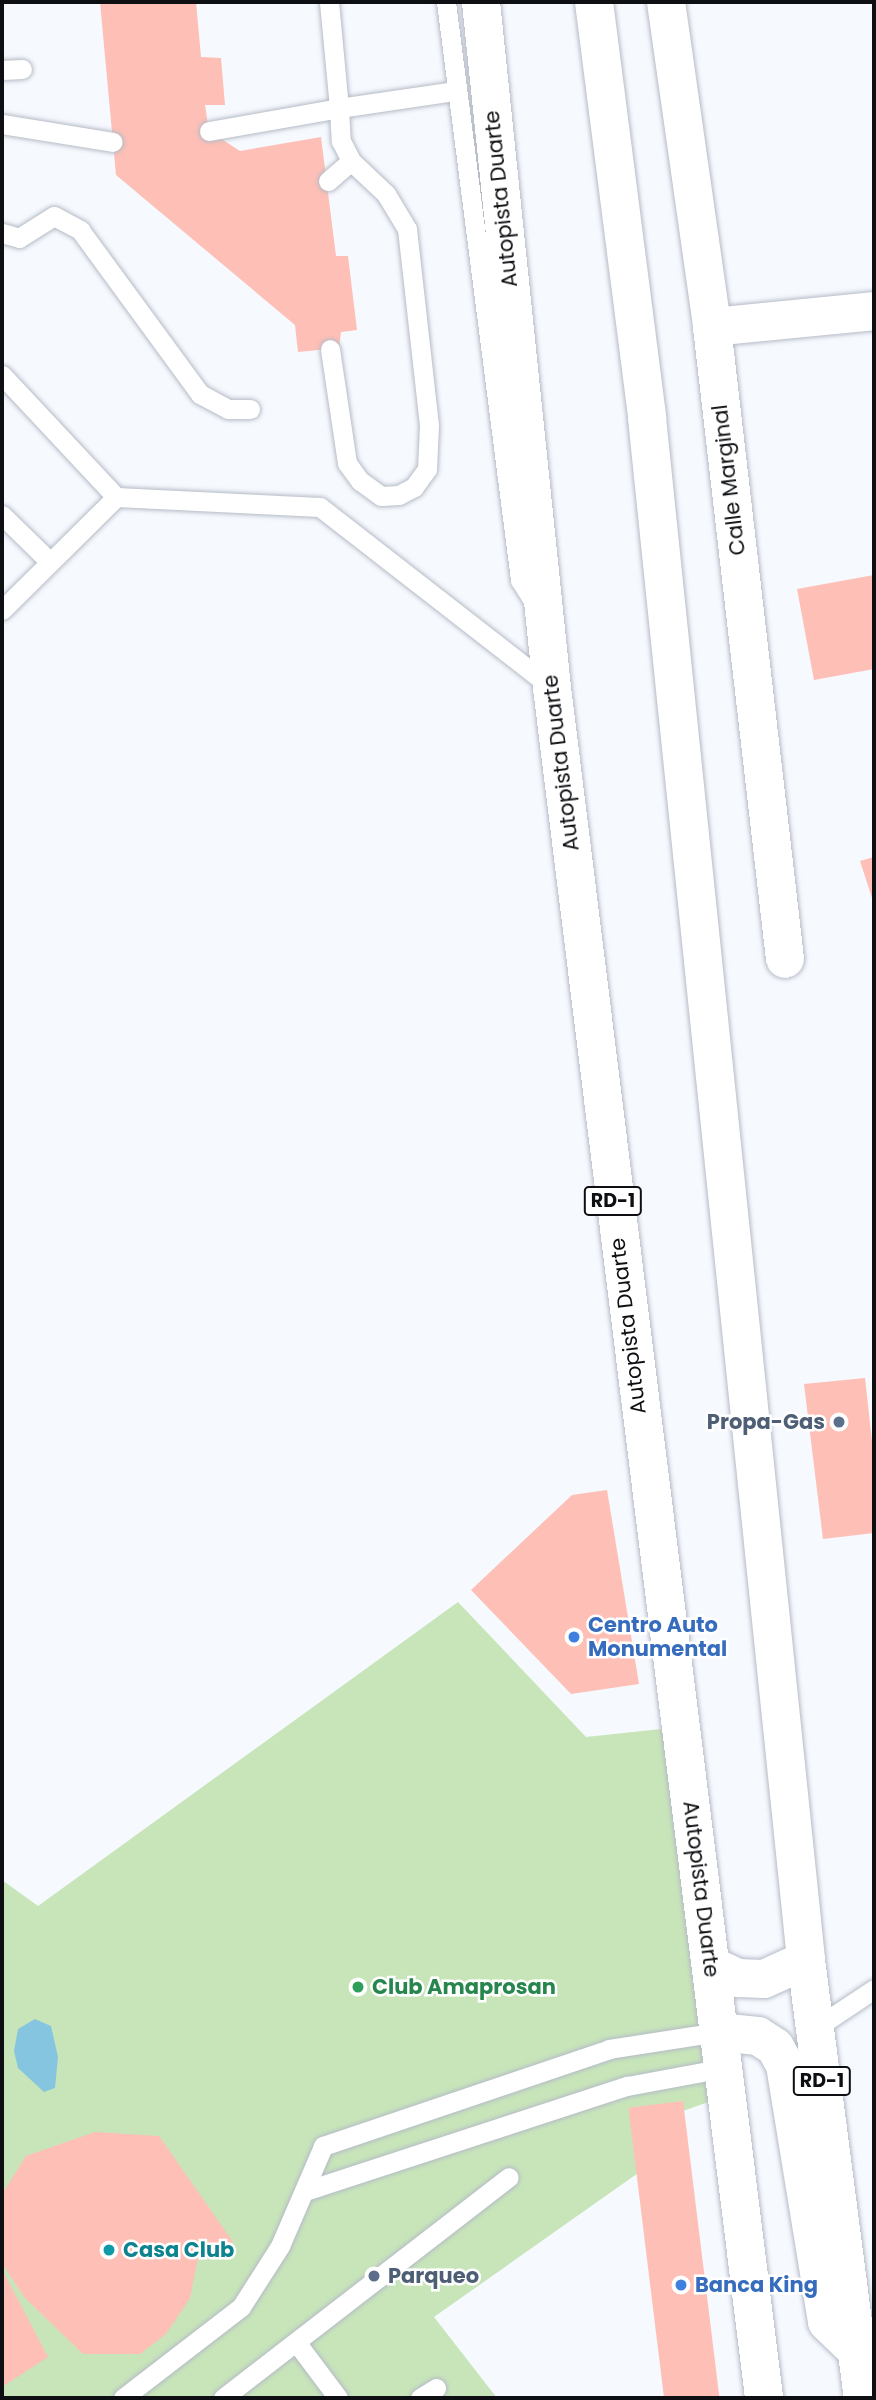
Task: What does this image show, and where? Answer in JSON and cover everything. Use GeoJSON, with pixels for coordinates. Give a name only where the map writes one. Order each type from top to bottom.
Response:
{"type":"FeatureCollection","features":[{"type":"Feature","properties":{"kind":"main road","name":"Autopista Duarte"},"geometry":{"type":"LineString","coordinates":[[481,2],[552,688],[634,1376],[712,1966],[764,2398]]}},
{"type":"Feature","properties":{"kind":"main road","name":"RD-1"},"geometry":{"type":"LineString","coordinates":[[594,2],[648,432],[811,1995],[863,2398]]}},
{"type":"Feature","properties":{"kind":"main road","name":"Calle Marginal"},"geometry":{"type":"LineString","coordinates":[[666,2],[712,327],[785,959]]}},
{"type":"Feature","properties":{"kind":"main road"},"geometry":{"type":"LineString","coordinates":[[712,327],[874,311]]}},
{"type":"Feature","properties":{"kind":"main road"},"geometry":{"type":"LineString","coordinates":[[712,1966],[738,1978],[764,1979],[811,1995]]}},
{"type":"Feature","properties":{"kind":"main road"},"geometry":{"type":"LineString","coordinates":[[721,2050],[758,2036],[775,2047],[785,2065],[828,2322],[857,2350]]}},
{"type":"Feature","properties":{"kind":"lane"},"geometry":{"type":"LineString","coordinates":[[329,2],[341,141],[351,161],[386,194],[407,229],[429,425],[427,469],[414,487],[399,495],[381,496],[360,481],[347,463],[330,349]]}},
{"type":"Feature","properties":{"kind":"lane"},"geometry":{"type":"LineString","coordinates":[[446,2],[454,91],[520,580],[544,614]]}},
{"type":"Feature","properties":{"kind":"lane"},"geometry":{"type":"LineString","coordinates":[[2,71],[22,69]]}},
{"type":"Feature","properties":{"kind":"lane"},"geometry":{"type":"LineString","coordinates":[[209,131],[454,91]]}},
{"type":"Feature","properties":{"kind":"lane"},"geometry":{"type":"LineString","coordinates":[[2,124],[113,142]]}},
{"type":"Feature","properties":{"kind":"lane"},"geometry":{"type":"LineString","coordinates":[[328,181],[351,161]]}},
{"type":"Feature","properties":{"kind":"lane"},"geometry":{"type":"LineString","coordinates":[[2,233],[19,238],[54,216],[80,230],[200,394],[228,408],[250,409]]}},
{"type":"Feature","properties":{"kind":"lane"},"geometry":{"type":"LineString","coordinates":[[2,374],[116,497],[320,507],[552,688]]}},
{"type":"Feature","properties":{"kind":"lane"},"geometry":{"type":"LineString","coordinates":[[2,610],[116,497]]}},
{"type":"Feature","properties":{"kind":"lane"},"geometry":{"type":"LineString","coordinates":[[2,515],[50,562]]}},
{"type":"Feature","properties":{"kind":"lane"},"geometry":{"type":"LineString","coordinates":[[811,1995],[867,1993]]}},
{"type":"Feature","properties":{"kind":"lane"},"geometry":{"type":"LineString","coordinates":[[811,1995],[867,1993]]}},
{"type":"Feature","properties":{"kind":"lane"},"geometry":{"type":"LineString","coordinates":[[123,2398],[186,2354],[241,2306],[280,2246],[323,2147],[610,2049],[721,2050]]}},
{"type":"Feature","properties":{"kind":"lane"},"geometry":{"type":"LineString","coordinates":[[305,2191],[627,2086],[721,2050]]}},
{"type":"Feature","properties":{"kind":"lane"},"geometry":{"type":"LineString","coordinates":[[223,2398],[509,2177]]}},
{"type":"Feature","properties":{"kind":"lane"},"geometry":{"type":"LineString","coordinates":[[296,2342],[338,2398]]}},
{"type":"Feature","properties":{"kind":"green space","name":"Club Amaprosan"},"geometry":{"type":"Polygon","coordinates":[[[458,1602],[586,1737],[680,1727],[728,2095],[635,2128],[641,2171],[434,2317],[497,2398],[2,2398],[2,1880],[38,1906],[458,1602]]]}},
{"type":"Feature","properties":{"kind":"water"},"geometry":{"type":"Polygon","coordinates":[[[35,2019],[51,2026],[58,2057],[55,2088],[44,2092],[18,2068],[14,2051],[18,2029],[35,2019]]]}},
{"type":"Feature","properties":{"kind":"building"},"geometry":{"type":"Polygon","coordinates":[[[100,2],[196,2],[201,57],[221,58],[225,105],[205,105],[209,131],[240,151],[321,137],[336,256],[348,256],[357,330],[341,332],[339,348],[298,352],[295,325],[116,175],[100,2]]]}},
{"type":"Feature","properties":{"kind":"building"},"geometry":{"type":"Polygon","coordinates":[[[874,575],[874,669],[814,680],[797,589],[874,575]]]}},
{"type":"Feature","properties":{"kind":"building"},"geometry":{"type":"Polygon","coordinates":[[[874,857],[874,904],[860,861],[874,857]]]}},
{"type":"Feature","properties":{"kind":"building","name":"Propa-Gas"},"geometry":{"type":"Polygon","coordinates":[[[865,1378],[874,1460],[874,1533],[823,1539],[804,1384],[865,1378]]]}},
{"type":"Feature","properties":{"kind":"building","name":"Centro Auto Monumental"},"geometry":{"type":"Polygon","coordinates":[[[607,1490],[639,1684],[571,1694],[471,1590],[572,1495],[607,1490]]]}},
{"type":"Feature","properties":{"kind":"building","name":"Banca King"},"geometry":{"type":"Polygon","coordinates":[[[683,2101],[719,2398],[664,2398],[628,2108],[683,2101]]]}},
{"type":"Feature","properties":{"kind":"building","name":"Casa Club"},"geometry":{"type":"Polygon","coordinates":[[[95,2132],[159,2136],[233,2242],[198,2258],[190,2298],[166,2334],[140,2354],[83,2354],[24,2297],[2,2263],[2,2194],[26,2156],[95,2132]]]}},
{"type":"Feature","properties":{"kind":"building"},"geometry":{"type":"Polygon","coordinates":[[[2,2269],[48,2357],[2,2387],[2,2269]]]}},
{"type":"Feature","properties":{"kind":"place","name":"Propa-Gas"},"geometry":{"type":"Point","coordinates":[839,1422]}},
{"type":"Feature","properties":{"kind":"place","name":"Centro Auto Monumental"},"geometry":{"type":"Point","coordinates":[574,1637]}},
{"type":"Feature","properties":{"kind":"place","name":"Club Amaprosan"},"geometry":{"type":"Point","coordinates":[358,1987]}},
{"type":"Feature","properties":{"kind":"place","name":"Casa Club"},"geometry":{"type":"Point","coordinates":[109,2250]}},
{"type":"Feature","properties":{"kind":"place","name":"Parqueo"},"geometry":{"type":"Point","coordinates":[374,2276]}},
{"type":"Feature","properties":{"kind":"place","name":"Banca King"},"geometry":{"type":"Point","coordinates":[681,2285]}}]}
